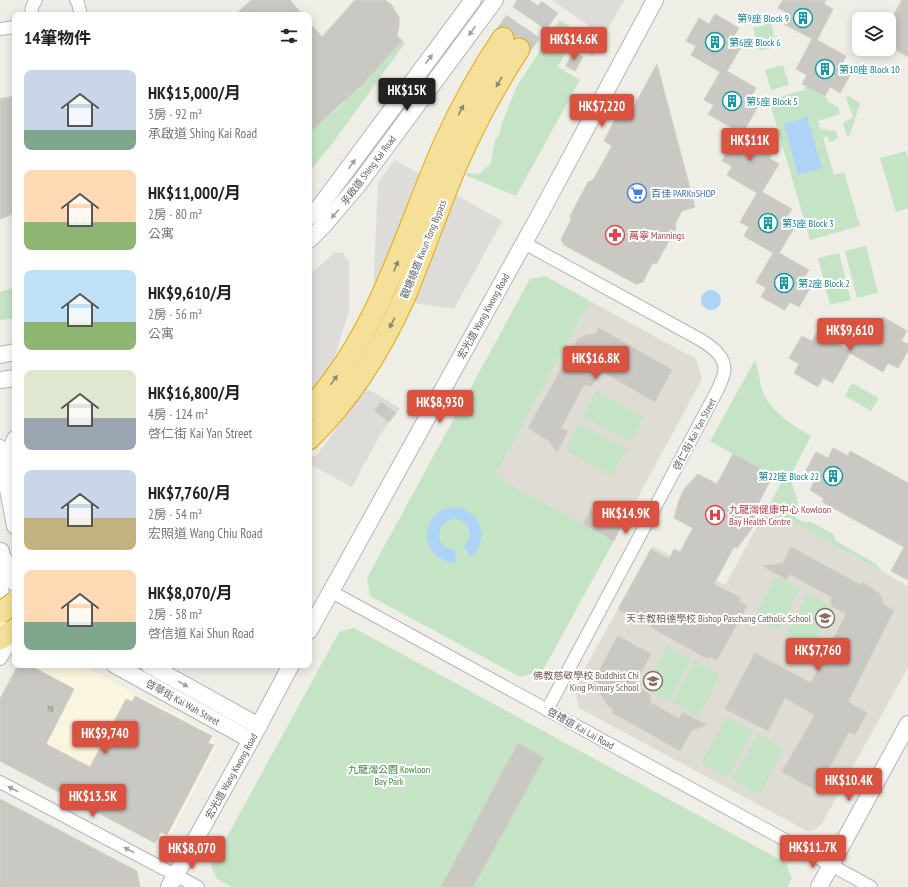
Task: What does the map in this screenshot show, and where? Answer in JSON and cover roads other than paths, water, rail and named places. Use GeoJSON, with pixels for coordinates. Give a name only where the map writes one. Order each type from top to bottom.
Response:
{"type":"FeatureCollection","features":[{"type":"Feature","properties":{"kind":"highway","name":"觀塘繞道 Kwun Tong Bypass"},"geometry":{"type":"LineString","coordinates":[[312,406],[341,370],[374,314],[397,263],[432,173],[456,119],[479,75],[511,44],[489,98],[462,153],[413,277],[394,319],[360,378],[312,436]]}},
{"type":"Feature","properties":{"kind":"highway"},"geometry":{"type":"LineString","coordinates":[[0,613],[12,604]]}},
{"type":"Feature","properties":{"kind":"highway"},"geometry":{"type":"LineString","coordinates":[[0,639],[12,630]]}},
{"type":"Feature","properties":{"kind":"main road","name":"承啟道 Shing Kai Road"},"geometry":{"type":"LineString","coordinates":[[312,214],[320,206],[473,0]]}},
{"type":"Feature","properties":{"kind":"main road","name":"承啟道 Shing Kai Road"},"geometry":{"type":"LineString","coordinates":[[312,237],[328,221],[358,185],[495,0]]}},
{"type":"Feature","properties":{"kind":"main road","name":"宏光道 Wang Kwong Road"},"geometry":{"type":"LineString","coordinates":[[312,625],[524,243],[655,0]]}},
{"type":"Feature","properties":{"kind":"main road"},"geometry":{"type":"LineString","coordinates":[[0,355],[12,353]]}},
{"type":"Feature","properties":{"kind":"main road"},"geometry":{"type":"LineString","coordinates":[[0,380],[12,378]]}},
{"type":"Feature","properties":{"kind":"main road"},"geometry":{"type":"LineString","coordinates":[[3,469],[12,446]]}},
{"type":"Feature","properties":{"kind":"main road"},"geometry":{"type":"LineString","coordinates":[[0,448],[12,512]]}},
{"type":"Feature","properties":{"kind":"main road"},"geometry":{"type":"LineString","coordinates":[[0,549],[12,576]]}},
{"type":"Feature","properties":{"kind":"main road"},"geometry":{"type":"LineString","coordinates":[[0,549],[0,626]]}},
{"type":"Feature","properties":{"kind":"main road","name":"啓華街 Kai Wah Street"},"geometry":{"type":"LineString","coordinates":[[120,668],[251,740]]}},
{"type":"Feature","properties":{"kind":"main road","name":"啓華街 Kai Wah Street"},"geometry":{"type":"LineString","coordinates":[[153,668],[259,726]]}},
{"type":"Feature","properties":{"kind":"main road","name":"宏光道 Wang Kwong Road"},"geometry":{"type":"LineString","coordinates":[[172,881],[259,726],[289,668]]}},
{"type":"Feature","properties":{"kind":"main road"},"geometry":{"type":"LineString","coordinates":[[819,887],[908,724]]}},
{"type":"Feature","properties":{"kind":"street"},"geometry":{"type":"LineString","coordinates":[[31,12],[32,7],[36,0]]}},
{"type":"Feature","properties":{"kind":"street"},"geometry":{"type":"LineString","coordinates":[[76,0],[80,12]]}},
{"type":"Feature","properties":{"kind":"street"},"geometry":{"type":"LineString","coordinates":[[0,29],[12,27]]}},
{"type":"Feature","properties":{"kind":"street","name":"啓仁街 Kai Yan Street"},"geometry":{"type":"LineString","coordinates":[[524,243],[715,349],[722,360],[724,373],[718,389],[546,710]]}},
{"type":"Feature","properties":{"kind":"street","name":"啓禮道 Kai Lai Road"},"geometry":{"type":"LineString","coordinates":[[330,591],[871,887]]}},
{"type":"Feature","properties":{"kind":"street"},"geometry":{"type":"LineString","coordinates":[[0,658],[12,641]]}},
{"type":"Feature","properties":{"kind":"street"},"geometry":{"type":"LineString","coordinates":[[0,782],[172,881],[198,887]]}},
{"type":"Feature","properties":{"kind":"water"},"geometry":{"type":"Polygon","coordinates":[[[807,117],[822,168],[798,175],[784,124],[807,117]]]}},
{"type":"Feature","properties":{"kind":"water"},"geometry":{"type":"Polygon","coordinates":[[[711,290],[718,293],[721,300],[718,307],[711,310],[704,307],[701,300],[704,293],[711,290]]]}},
{"type":"Feature","properties":{"kind":"water"},"geometry":{"type":"Polygon","coordinates":[[[451,507],[460,508],[469,512],[475,517],[481,528],[482,534],[479,546],[471,557],[464,547],[468,542],[470,535],[469,529],[466,525],[461,521],[454,519],[448,520],[443,525],[440,530],[439,537],[441,543],[446,547],[455,550],[456,563],[444,560],[435,555],[429,547],[427,537],[428,528],[432,519],[440,512],[451,507]]]}},
{"type":"Feature","properties":{"kind":"tunnel"},"geometry":{"type":"LineString","coordinates":[[503,38],[530,0]]}},
{"type":"Feature","properties":{"kind":"tunnel"},"geometry":{"type":"LineString","coordinates":[[519,49],[555,0]]}},
{"type":"Feature","properties":{"kind":"place","name":"第9座 Block 9"},"geometry":{"type":"Point","coordinates":[803,18]}},
{"type":"Feature","properties":{"kind":"place","name":"第6座 Block 6"},"geometry":{"type":"Point","coordinates":[715,42]}},
{"type":"Feature","properties":{"kind":"place","name":"第10座 Block 10"},"geometry":{"type":"Point","coordinates":[825,69]}},
{"type":"Feature","properties":{"kind":"place","name":"第5座 Block 5"},"geometry":{"type":"Point","coordinates":[732,101]}},
{"type":"Feature","properties":{"kind":"place","name":"百佳 PARKnSHOP"},"geometry":{"type":"Point","coordinates":[637,193]}},
{"type":"Feature","properties":{"kind":"place","name":"第3座 Block 3"},"geometry":{"type":"Point","coordinates":[768,223]}},
{"type":"Feature","properties":{"kind":"place","name":"萬寧 Mannings"},"geometry":{"type":"Point","coordinates":[615,235]}},
{"type":"Feature","properties":{"kind":"place","name":"第2座 Block 2"},"geometry":{"type":"Point","coordinates":[784,283]}},
{"type":"Feature","properties":{"kind":"place","name":"第22座 Block 22"},"geometry":{"type":"Point","coordinates":[833,476]}},
{"type":"Feature","properties":{"kind":"place","name":"九龍灣健康中心 Kowloon Bay Health Centre"},"geometry":{"type":"Point","coordinates":[715,515]}},
{"type":"Feature","properties":{"kind":"place","name":"天主教柏德學校 Bishop Paschang Catholic School"},"geometry":{"type":"Point","coordinates":[825,618]}},
{"type":"Feature","properties":{"kind":"place","name":"佛教慈敬學校 Buddhist Chi King Primary School"},"geometry":{"type":"Point","coordinates":[653,681]}},
{"type":"Feature","properties":{"kind":"park label","name":"九龍灣公園 Kowloon Bay Park"},"geometry":{"type":"Point","coordinates":[389,774]}}]}
